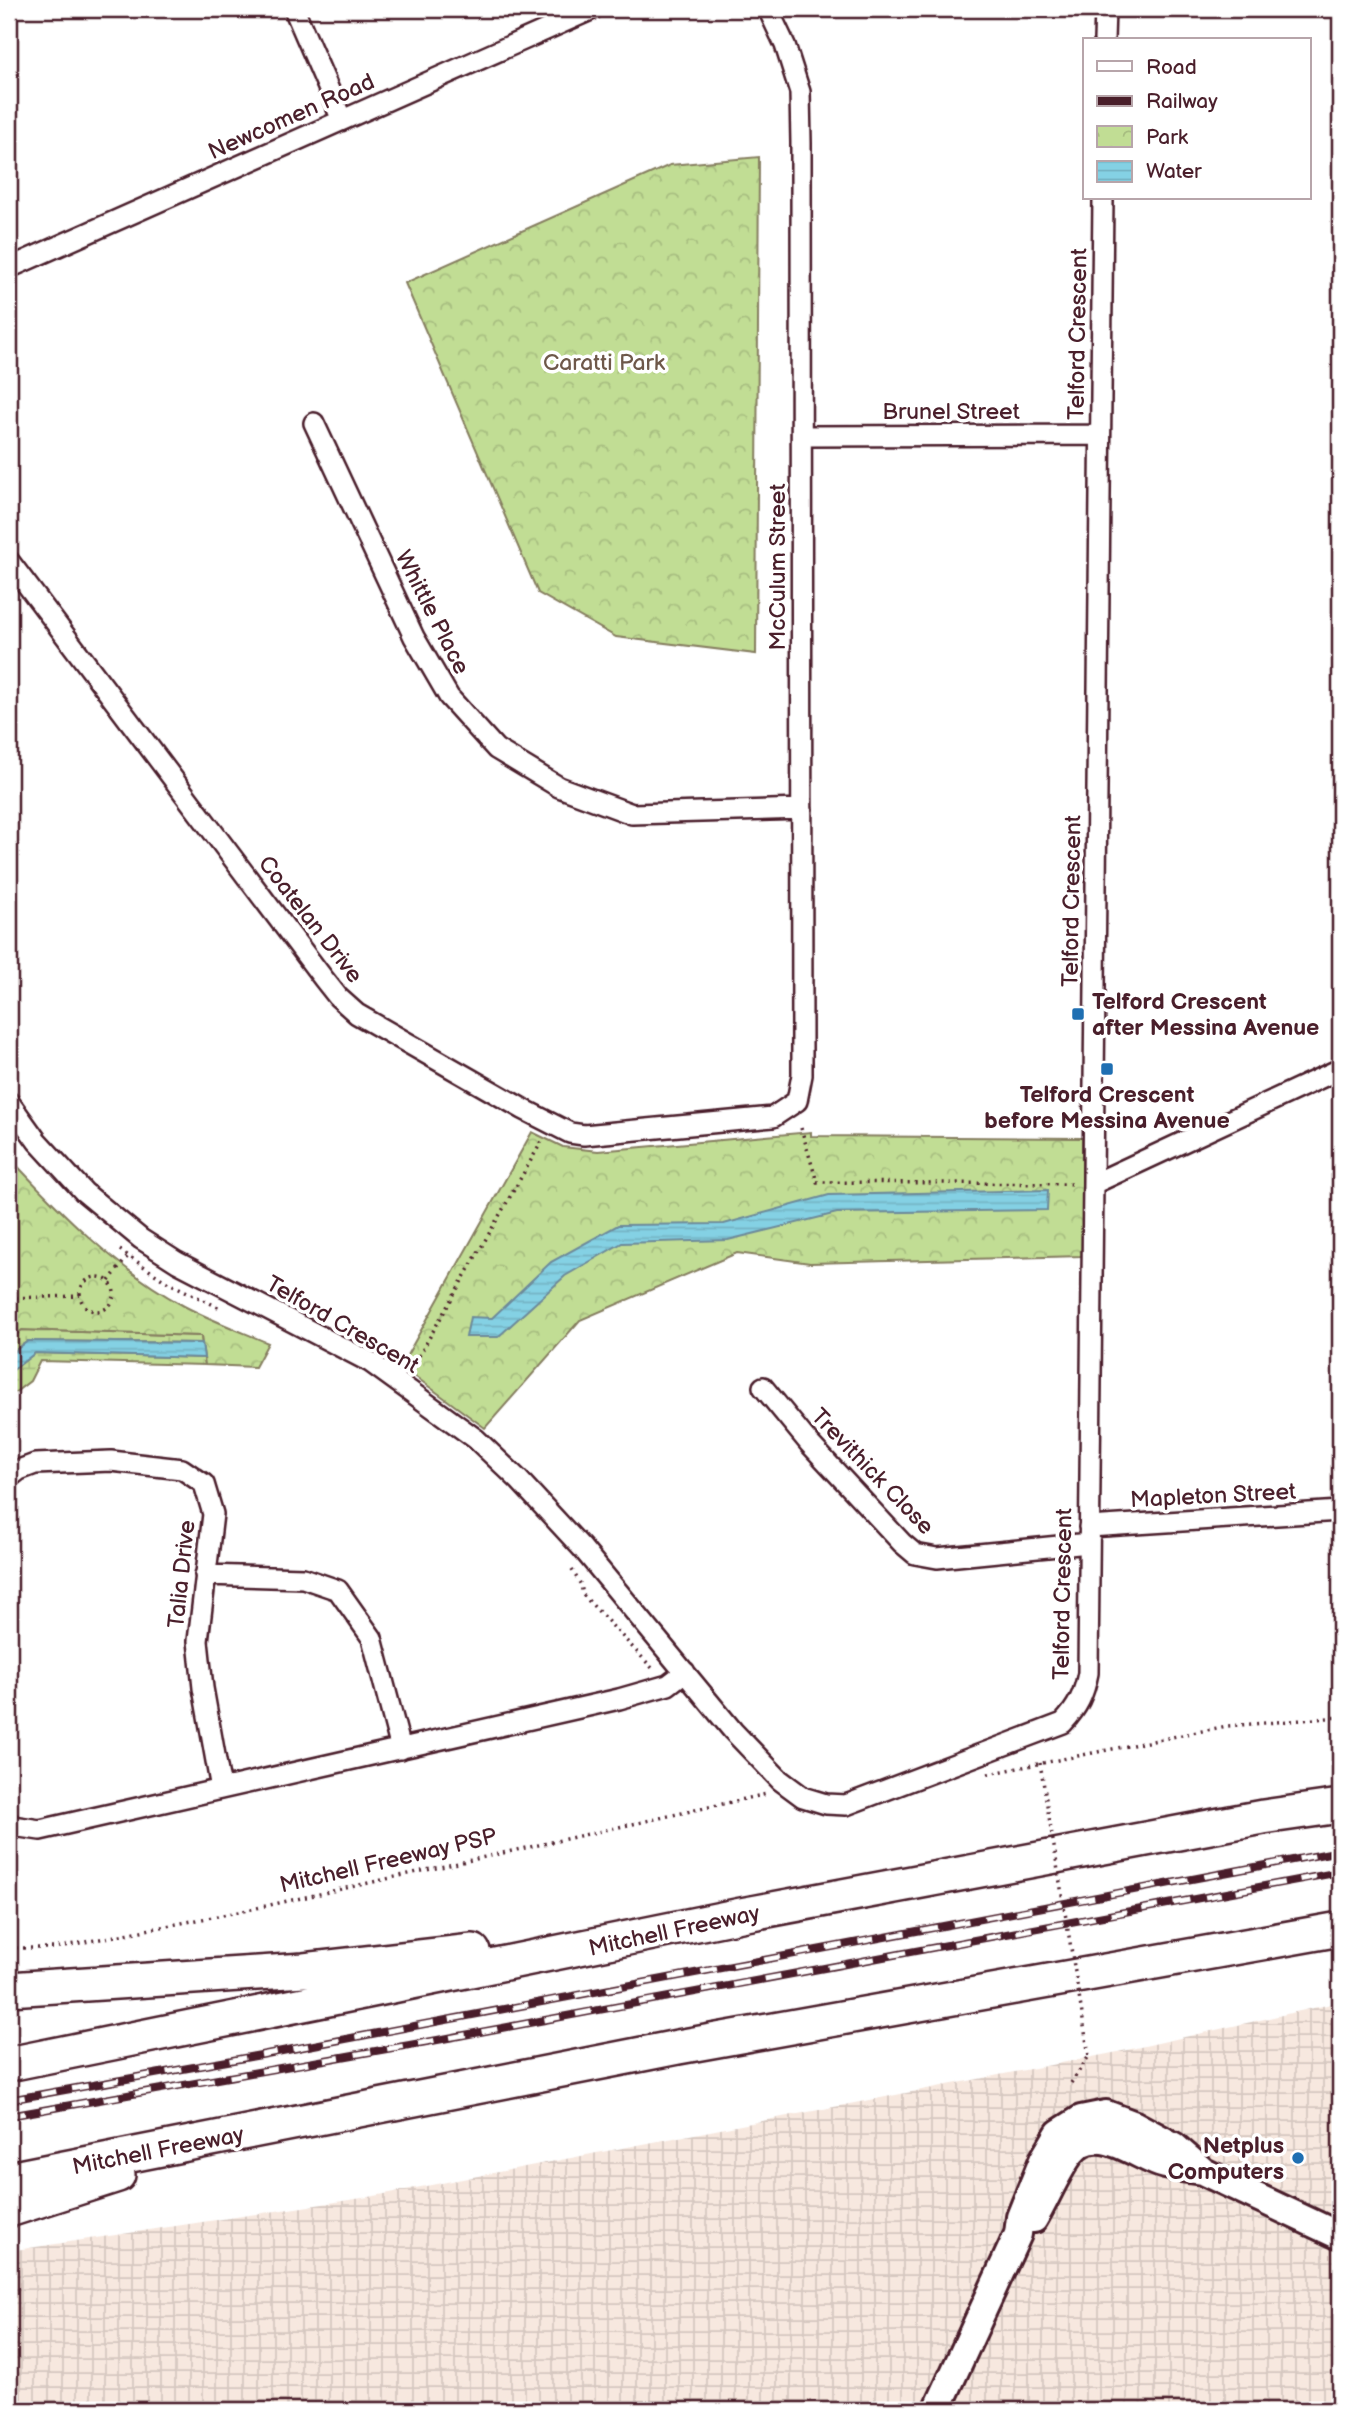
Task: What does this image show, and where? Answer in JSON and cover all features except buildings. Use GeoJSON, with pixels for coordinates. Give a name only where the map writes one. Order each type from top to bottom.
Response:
{"type":"FeatureCollection","features":[{"type":"Feature","properties":{"kind":"highway","name":"Mitchell Freeway"},"geometry":{"type":"LineString","coordinates":[[9,2064],[691,1926],[1249,1820],[1340,1806]]}},
{"type":"Feature","properties":{"kind":"highway"},"geometry":{"type":"LineString","coordinates":[[9,1989],[304,1970],[691,1926]]}},
{"type":"Feature","properties":{"kind":"highway","name":"Mitchell Freeway"},"geometry":{"type":"LineString","coordinates":[[9,2179],[678,2047],[1340,1929]]}},
{"type":"Feature","properties":{"kind":"highway"},"geometry":{"type":"LineString","coordinates":[[9,2210],[68,2193],[230,2135]]}},
{"type":"Feature","properties":{"kind":"main road"},"geometry":{"type":"LineString","coordinates":[[937,2410],[1018,2234],[1020,2217],[1043,2160],[1059,2133],[1083,2131],[1105,2114],[1135,2125],[1174,2146],[1204,2172],[1340,2236]]}},
{"type":"Feature","properties":{"kind":"street"},"geometry":{"type":"LineString","coordinates":[[294,9],[342,120]]}},
{"type":"Feature","properties":{"kind":"street","name":"Newcomen Road"},"geometry":{"type":"LineString","coordinates":[[9,268],[593,9]]}},
{"type":"Feature","properties":{"kind":"street","name":"McCulum Street"},"geometry":{"type":"LineString","coordinates":[[768,9],[785,45],[800,92],[802,436],[802,1074],[797,1101],[773,1117]]}},
{"type":"Feature","properties":{"kind":"street"},"geometry":{"type":"LineString","coordinates":[[1104,38],[1105,9]]}},
{"type":"Feature","properties":{"kind":"street","name":"Telford Crescent"},"geometry":{"type":"LineString","coordinates":[[9,1102],[37,1142],[84,1192],[141,1239],[177,1262],[339,1345],[402,1384],[476,1438],[582,1548],[733,1731],[780,1780],[803,1797],[826,1804],[846,1805],[1063,1723],[1076,1710],[1084,1693],[1088,1673],[1102,200]]}},
{"type":"Feature","properties":{"kind":"street","name":"Whittle Place"},"geometry":{"type":"LineString","coordinates":[[314,423],[414,637],[449,697],[496,749],[559,787],[632,814],[802,809]]}},
{"type":"Feature","properties":{"kind":"street","name":"Brunel Street"},"geometry":{"type":"LineString","coordinates":[[802,436],[1100,435]]}},
{"type":"Feature","properties":{"kind":"street","name":"Coatelan Drive"},"geometry":{"type":"LineString","coordinates":[[9,561],[338,998],[357,1014],[570,1133],[598,1135],[773,1117]]}},
{"type":"Feature","properties":{"kind":"street"},"geometry":{"type":"LineString","coordinates":[[1093,1184],[1340,1069]]}},
{"type":"Feature","properties":{"kind":"street","name":"Trevithick Close"},"geometry":{"type":"LineString","coordinates":[[763,1387],[809,1443],[902,1544],[915,1554],[937,1558],[1089,1535]]}},
{"type":"Feature","properties":{"kind":"street","name":"Talia Drive"},"geometry":{"type":"LineString","coordinates":[[9,1478],[34,1464],[111,1461],[182,1469],[204,1484],[213,1514],[198,1641],[203,1688],[221,1789]]}},
{"type":"Feature","properties":{"kind":"street","name":"Mapleton Street"},"geometry":{"type":"LineString","coordinates":[[1089,1535],[1340,1511]]}},
{"type":"Feature","properties":{"kind":"street"},"geometry":{"type":"LineString","coordinates":[[205,1575],[303,1578],[338,1591],[372,1638],[401,1749]]}},
{"type":"Feature","properties":{"kind":"street"},"geometry":{"type":"LineString","coordinates":[[9,1822],[13,1826],[40,1830],[618,1699],[668,1685],[685,1672]]}},
{"type":"Feature","properties":{"kind":"path"},"geometry":{"type":"LineString","coordinates":[[402,1384],[552,1124]]}},
{"type":"Feature","properties":{"kind":"path"},"geometry":{"type":"LineString","coordinates":[[801,1128],[817,1182],[1093,1184]]}},
{"type":"Feature","properties":{"kind":"path"},"geometry":{"type":"LineString","coordinates":[[118,1248],[165,1281],[227,1312]]}},
{"type":"Feature","properties":{"kind":"path"},"geometry":{"type":"LineString","coordinates":[[109,1281],[128,1256]]}},
{"type":"Feature","properties":{"kind":"path"},"geometry":{"type":"LineString","coordinates":[[96,1277],[109,1281],[115,1293],[111,1306],[99,1312],[86,1308],[80,1296],[83,1283],[96,1277]]}},
{"type":"Feature","properties":{"kind":"path"},"geometry":{"type":"LineString","coordinates":[[9,1311],[10,1298],[80,1296]]}},
{"type":"Feature","properties":{"kind":"path"},"geometry":{"type":"LineString","coordinates":[[568,1562],[581,1585],[583,1595],[668,1685]]}},
{"type":"Feature","properties":{"kind":"path"},"geometry":{"type":"LineString","coordinates":[[1096,1753],[1227,1726],[1340,1717]]}},
{"type":"Feature","properties":{"kind":"path"},"geometry":{"type":"LineString","coordinates":[[1041,1763],[1089,2056],[1070,2083]]}},
{"type":"Feature","properties":{"kind":"path","name":"Mitchell Freeway PSP"},"geometry":{"type":"LineString","coordinates":[[9,1948],[54,1948],[243,1911],[772,1793]]}},
{"type":"Feature","properties":{"kind":"shaded area"},"geometry":{"type":"Polygon","coordinates":[[[1340,2002],[1340,2410],[9,2410],[9,2251],[369,2197],[1118,2052],[1340,2002]]]}},
{"type":"Feature","properties":{"kind":"green space","name":"Caratti Park"},"geometry":{"type":"Polygon","coordinates":[[[759,157],[756,654],[616,637],[538,593],[405,283],[670,165],[759,157]]]}},
{"type":"Feature","properties":{"kind":"green space"},"geometry":{"type":"Polygon","coordinates":[[[532,1132],[563,1147],[598,1151],[811,1132],[811,1136],[1082,1138],[1082,1256],[810,1263],[737,1253],[580,1320],[485,1428],[401,1366],[532,1132]]]}},
{"type":"Feature","properties":{"kind":"green space"},"geometry":{"type":"Polygon","coordinates":[[[9,1157],[90,1239],[135,1275],[184,1306],[268,1343],[255,1367],[205,1365],[201,1336],[22,1330],[9,1340],[9,1157]]]}},
{"type":"Feature","properties":{"kind":"green space"},"geometry":{"type":"Polygon","coordinates":[[[22,1330],[201,1336],[202,1343],[28,1341],[9,1355],[9,1340],[22,1330]]]}},
{"type":"Feature","properties":{"kind":"green space"},"geometry":{"type":"Polygon","coordinates":[[[35,1353],[204,1358],[205,1365],[40,1361],[30,1381],[9,1397],[9,1373],[35,1353]]]}},
{"type":"Feature","properties":{"kind":"water"},"geometry":{"type":"Polygon","coordinates":[[[1048,1190],[1047,1210],[837,1213],[728,1240],[622,1243],[565,1276],[498,1337],[466,1337],[470,1317],[492,1318],[551,1262],[618,1225],[724,1224],[829,1195],[1048,1190]]]}},
{"type":"Feature","properties":{"kind":"water"},"geometry":{"type":"Polygon","coordinates":[[[28,1341],[202,1343],[204,1358],[35,1353],[9,1373],[9,1355],[28,1341]]]}},
{"type":"Feature","properties":{"kind":"railway"},"geometry":{"type":"LineString","coordinates":[[9,2100],[261,2055],[1340,1851]]}},
{"type":"Feature","properties":{"kind":"railway"},"geometry":{"type":"LineString","coordinates":[[9,2116],[432,2041],[1340,1872]]}},
{"type":"Feature","properties":{"kind":"place","name":"Telford Crescent after Messina Avenue"},"geometry":{"type":"Point","coordinates":[1078,1014]}},
{"type":"Feature","properties":{"kind":"place","name":"Telford Crescent before Messina Avenue"},"geometry":{"type":"Point","coordinates":[1107,1069]}},
{"type":"Feature","properties":{"kind":"place","name":"Netplus Computers"},"geometry":{"type":"Point","coordinates":[1298,2158]}}]}
